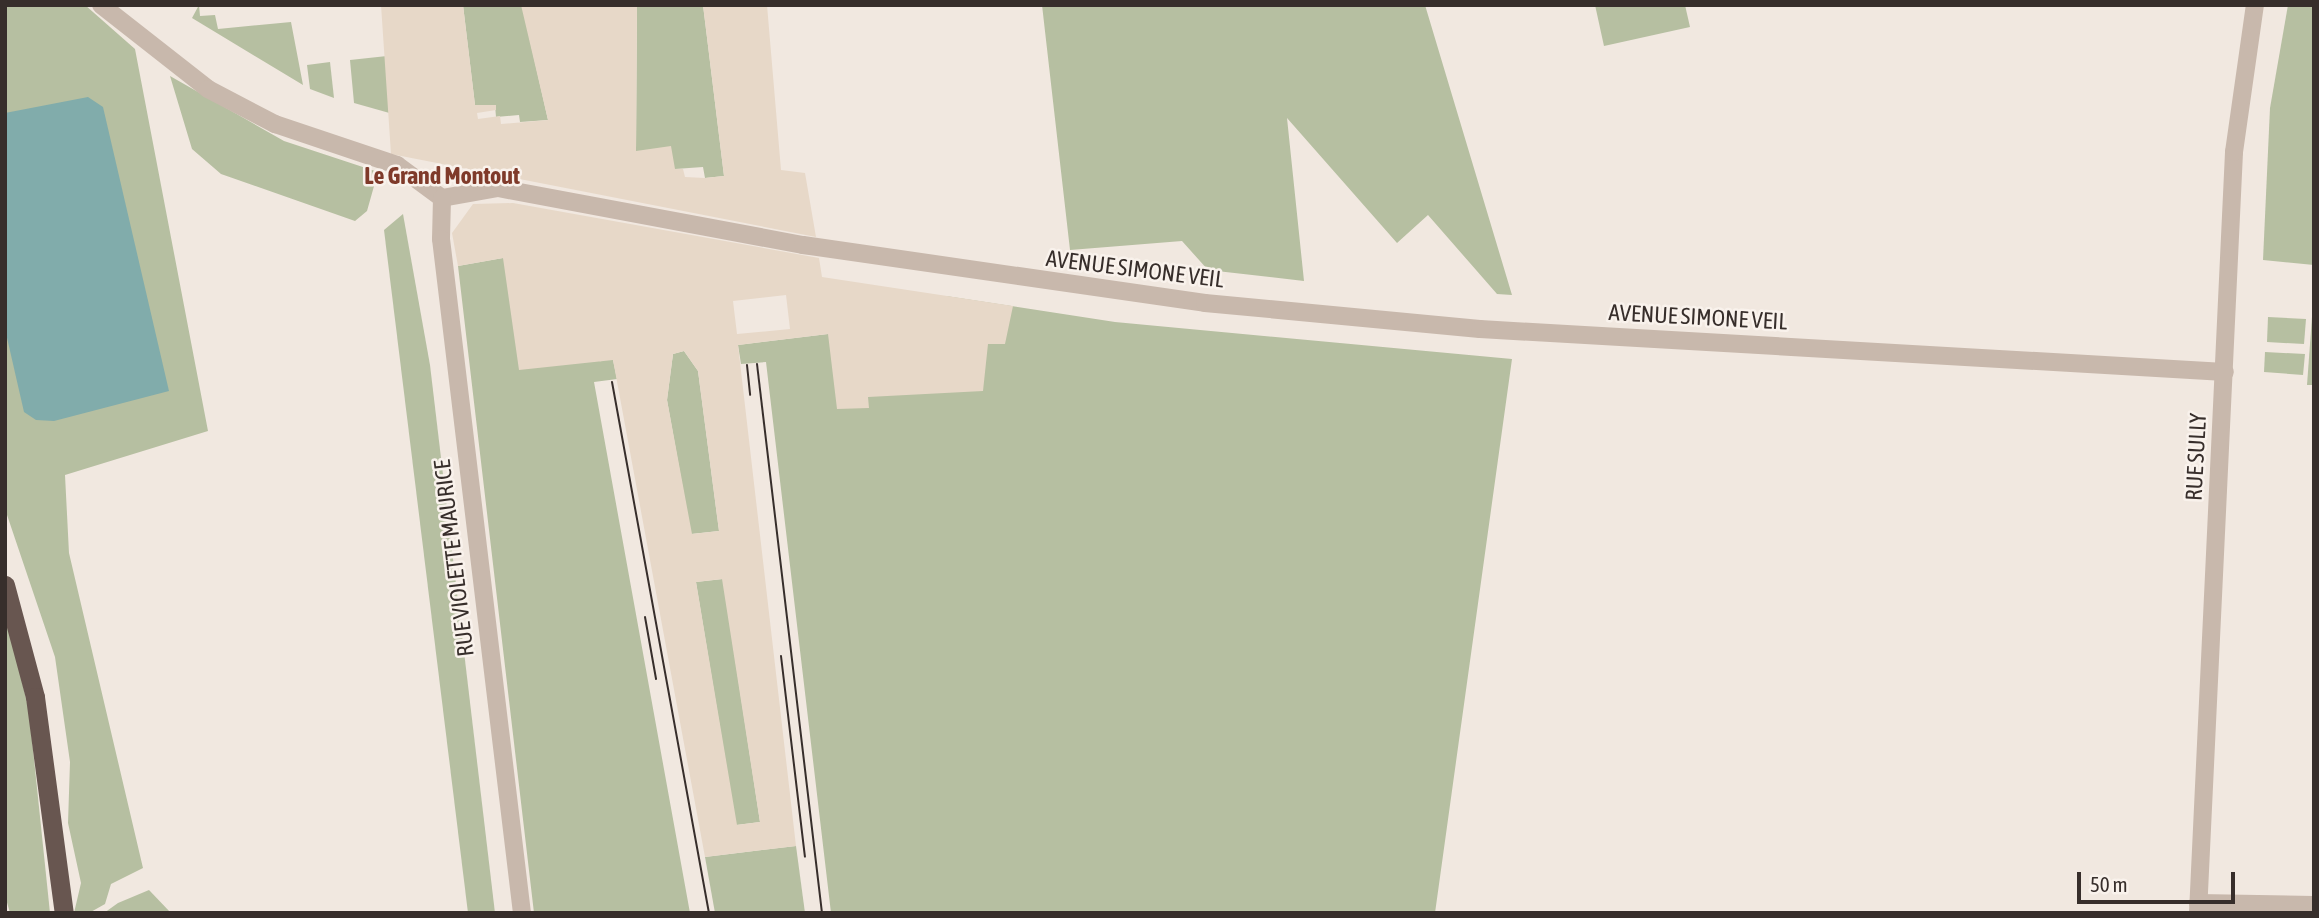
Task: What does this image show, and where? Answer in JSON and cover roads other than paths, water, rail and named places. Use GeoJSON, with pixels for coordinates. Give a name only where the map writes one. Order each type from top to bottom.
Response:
{"type":"FeatureCollection","features":[{"type":"Feature","properties":{"kind":"highway"},"geometry":{"type":"LineString","coordinates":[[5,585],[35,697],[64,913]]}},
{"type":"Feature","properties":{"kind":"street"},"geometry":{"type":"LineString","coordinates":[[101,5],[208,89],[275,124],[397,165],[442,198]]}},
{"type":"Feature","properties":{"kind":"street","name":"RUE SULLY"},"geometry":{"type":"LineString","coordinates":[[2198,908],[2234,152],[2255,5]]}},
{"type":"Feature","properties":{"kind":"street","name":"AVENUE SIMONE VEIL"},"geometry":{"type":"LineString","coordinates":[[442,198],[498,188],[803,245],[1232,306],[1480,329],[2225,372]]}},
{"type":"Feature","properties":{"kind":"street","name":"RUE VIOLETTE MAURICE"},"geometry":{"type":"LineString","coordinates":[[442,198],[442,251],[522,913]]}},
{"type":"Feature","properties":{"kind":"street"},"geometry":{"type":"LineString","coordinates":[[2198,908],[2314,905]]}},
{"type":"Feature","properties":{"kind":"water"},"geometry":{"type":"Polygon","coordinates":[[[88,97],[103,107],[169,391],[54,421],[36,420],[24,412],[5,329],[5,113],[88,97]]]}},
{"type":"Feature","properties":{"kind":"tram line"},"geometry":{"type":"LineString","coordinates":[[757,364],[822,913]]}},
{"type":"Feature","properties":{"kind":"tram line"},"geometry":{"type":"LineString","coordinates":[[747,365],[750,395]]}},
{"type":"Feature","properties":{"kind":"tram line"},"geometry":{"type":"LineString","coordinates":[[612,382],[709,913]]}},
{"type":"Feature","properties":{"kind":"tram line"},"geometry":{"type":"LineString","coordinates":[[645,617],[656,679]]}},
{"type":"Feature","properties":{"kind":"tram line"},"geometry":{"type":"LineString","coordinates":[[781,656],[805,857]]}},
{"type":"Feature","properties":{"kind":"district","name":"Le Grand Montout"},"geometry":{"type":"Point","coordinates":[442,176]}}]}
